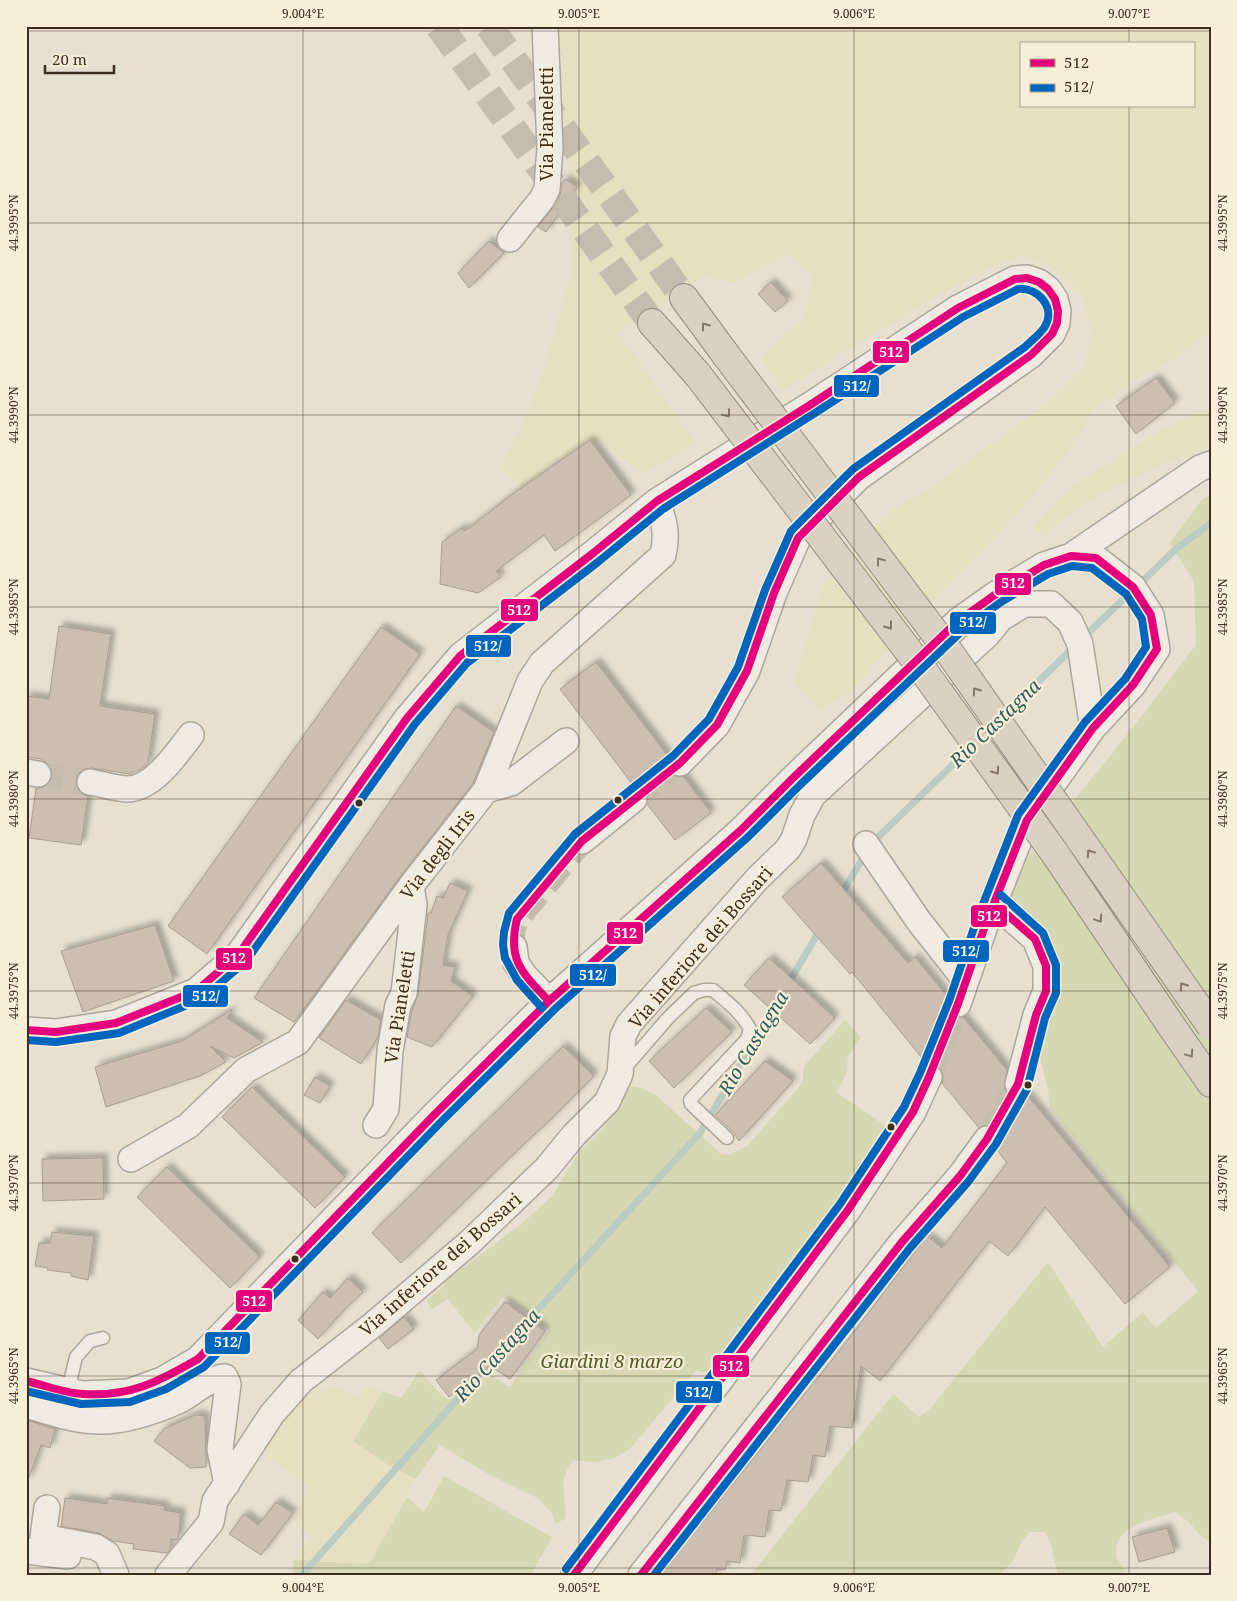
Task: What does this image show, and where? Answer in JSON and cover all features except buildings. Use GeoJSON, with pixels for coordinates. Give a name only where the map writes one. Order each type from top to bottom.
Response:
{"type":"FeatureCollection","features":[{"type":"Feature","properties":{"kind":"highway"},"geometry":{"type":"LineString","coordinates":[[684,298],[947,649],[1211,1026]]}},
{"type":"Feature","properties":{"kind":"highway"},"geometry":{"type":"LineString","coordinates":[[652,323],[698,375],[920,666],[1056,855],[1211,1084]]}},
{"type":"Feature","properties":{"kind":"street","name":"Via Pianeletti"},"geometry":{"type":"LineString","coordinates":[[510,239],[542,199],[547,189],[550,147],[545,26]]}},
{"type":"Feature","properties":{"kind":"street"},"geometry":{"type":"LineString","coordinates":[[26,1030],[56,1032],[116,1022],[196,991],[238,955],[407,718],[460,656],[657,501],[810,405],[958,308],[1015,279],[1027,278],[1039,282],[1048,289],[1055,300],[1058,311],[1057,323],[1052,334],[1031,355],[859,477],[798,538],[774,593],[747,671],[717,725],[680,763]]}},
{"type":"Feature","properties":{"kind":"street"},"geometry":{"type":"LineString","coordinates":[[26,1381],[82,1394],[129,1392],[162,1380],[198,1359],[434,1115],[549,1001],[741,830],[958,621],[996,594],[1044,565],[1071,556],[1200,468],[1211,464]]}},
{"type":"Feature","properties":{"kind":"street","name":"Via degli Iris"},"geometry":{"type":"LineString","coordinates":[[131,1158],[188,1126],[246,1070],[298,1042],[411,886],[486,790],[530,681],[542,663],[663,555],[666,542],[665,525],[657,501]]}},
{"type":"Feature","properties":{"kind":"street"},"geometry":{"type":"LineString","coordinates":[[866,844],[918,920],[962,992],[994,903],[1027,820],[1093,728],[1133,685],[1158,650],[1151,615],[1133,587],[1096,558],[1071,556]]}},
{"type":"Feature","properties":{"kind":"street","name":"Via inferiore dei Bossari"},"geometry":{"type":"LineString","coordinates":[[227,1484],[272,1414],[301,1381],[374,1324],[469,1243],[547,1168],[574,1135],[607,1102],[620,1074],[623,1036],[630,1024],[758,878],[788,849],[794,839],[802,815],[813,795],[987,635],[1000,619],[1024,604],[1051,604],[1070,622],[1080,644],[1093,728]]}},
{"type":"Feature","properties":{"kind":"street"},"geometry":{"type":"LineString","coordinates":[[90,782],[129,789],[149,783],[170,762],[191,735]]}},
{"type":"Feature","properties":{"kind":"street"},"geometry":{"type":"LineString","coordinates":[[486,790],[511,783],[566,741]]}},
{"type":"Feature","properties":{"kind":"street"},"geometry":{"type":"LineString","coordinates":[[582,841],[634,798]]}},
{"type":"Feature","properties":{"kind":"street","name":"Via Pianeletti"},"geometry":{"type":"LineString","coordinates":[[376,1125],[386,1109],[390,1051],[398,1005],[404,993],[414,905],[411,886]]}},
{"type":"Feature","properties":{"kind":"street"},"geometry":{"type":"LineString","coordinates":[[994,903],[1035,939],[1046,966],[1046,991],[1036,1015],[1018,1084]]}},
{"type":"Feature","properties":{"kind":"street"},"geometry":{"type":"LineString","coordinates":[[514,947],[516,963],[524,975],[549,1001]]}},
{"type":"Feature","properties":{"kind":"street"},"geometry":{"type":"LineString","coordinates":[[574,1575],[848,1210],[913,1112],[929,1078]]}},
{"type":"Feature","properties":{"kind":"street"},"geometry":{"type":"LineString","coordinates":[[641,1575],[902,1242],[960,1176],[987,1138]]}},
{"type":"Feature","properties":{"kind":"street"},"geometry":{"type":"LineString","coordinates":[[26,1405],[58,1415],[97,1421],[136,1417],[179,1400],[215,1378],[225,1377],[228,1384],[220,1449],[227,1484],[216,1501],[211,1522],[168,1575]]}},
{"type":"Feature","properties":{"kind":"street"},"geometry":{"type":"LineString","coordinates":[[48,1508],[43,1537],[96,1547],[107,1554],[113,1569]]}},
{"type":"Feature","properties":{"kind":"street"},"geometry":{"type":"LineString","coordinates":[[26,1551],[67,1555],[113,1569]]}},
{"type":"Feature","properties":{"kind":"lane"},"geometry":{"type":"LineString","coordinates":[[620,1074],[668,1018],[694,992],[714,990],[736,1010],[750,1029],[746,1039],[690,1100],[691,1104],[727,1138]]}},
{"type":"Feature","properties":{"kind":"lane"},"geometry":{"type":"LineString","coordinates":[[68,1391],[76,1357],[90,1341],[103,1338]]}},
{"type":"Feature","properties":{"kind":"shaded area"},"geometry":{"type":"Polygon","coordinates":[[[554,26],[1211,26],[1211,331],[1165,365],[1139,377],[1095,409],[1068,452],[1028,502],[987,547],[940,593],[850,692],[820,711],[794,682],[823,585],[889,512],[935,485],[1054,398],[1085,367],[1091,334],[1083,297],[1052,267],[1023,257],[993,266],[930,300],[782,391],[761,358],[805,317],[813,276],[787,254],[733,283],[704,276],[619,333],[696,443],[643,474],[600,441],[528,494],[500,467],[522,426],[543,372],[571,274],[569,168],[554,26]]]}},
{"type":"Feature","properties":{"kind":"shaded area"},"geometry":{"type":"Polygon","coordinates":[[[1211,407],[1211,446],[1157,467],[1096,497],[1056,524],[1044,538],[1034,527],[1064,493],[1099,469],[1161,430],[1211,407]]]}},
{"type":"Feature","properties":{"kind":"shaded area"},"geometry":{"type":"Polygon","coordinates":[[[339,1386],[359,1399],[366,1386],[383,1391],[360,1429],[387,1464],[416,1479],[382,1542],[371,1561],[367,1564],[294,1560],[312,1536],[293,1524],[308,1485],[263,1454],[284,1417],[315,1391],[339,1386]]]}},
{"type":"Feature","properties":{"kind":"green space"},"geometry":{"type":"Polygon","coordinates":[[[1211,495],[1211,1543],[1200,1535],[1189,1522],[1175,1512],[1145,1521],[1126,1531],[1116,1547],[1119,1563],[1126,1571],[1116,1575],[1058,1575],[1052,1548],[1045,1532],[1029,1532],[1020,1545],[1014,1560],[999,1575],[751,1575],[893,1394],[919,1417],[930,1409],[1048,1262],[1103,1347],[1143,1312],[1156,1328],[1198,1291],[1050,1108],[1048,1089],[1038,1049],[1055,990],[1008,897],[1012,877],[1130,731],[1196,645],[1194,582],[1170,543],[1202,499],[1211,495]]]}},
{"type":"Feature","properties":{"kind":"green space","name":"Giardini 8 marzo"},"geometry":{"type":"Polygon","coordinates":[[[845,1020],[861,1037],[848,1057],[846,1075],[836,1092],[886,1126],[817,1230],[713,1374],[696,1370],[631,1448],[615,1458],[594,1462],[573,1460],[565,1475],[564,1482],[566,1518],[556,1524],[551,1512],[539,1499],[488,1474],[440,1445],[416,1479],[387,1464],[353,1441],[383,1391],[401,1398],[420,1370],[440,1394],[449,1400],[489,1374],[510,1387],[549,1330],[516,1304],[503,1297],[475,1332],[448,1299],[432,1309],[426,1300],[446,1285],[444,1280],[470,1263],[526,1220],[553,1195],[579,1152],[602,1130],[612,1117],[625,1085],[641,1088],[656,1095],[721,1154],[729,1155],[747,1146],[798,1088],[803,1081],[805,1065],[845,1020]]]}},
{"type":"Feature","properties":{"kind":"green space"},"geometry":{"type":"Polygon","coordinates":[[[444,1476],[552,1537],[531,1575],[292,1575],[294,1560],[367,1564],[371,1561],[407,1497],[424,1512],[444,1476]]]}},
{"type":"Feature","properties":{"kind":"waterway","name":"Rio Castagna"},"geometry":{"type":"LineString","coordinates":[[1083,638],[1176,549],[1211,523]]}},
{"type":"Feature","properties":{"kind":"waterway","name":"Rio Castagna"},"geometry":{"type":"LineString","coordinates":[[1002,717],[1075,646]]}},
{"type":"Feature","properties":{"kind":"waterway","name":"Rio Castagna"},"geometry":{"type":"LineString","coordinates":[[871,844],[971,747]]}},
{"type":"Feature","properties":{"kind":"waterway","name":"Rio Castagna"},"geometry":{"type":"LineString","coordinates":[[839,898],[866,853]]}},
{"type":"Feature","properties":{"kind":"waterway","name":"Rio Castagna"},"geometry":{"type":"LineString","coordinates":[[787,986],[821,928]]}},
{"type":"Feature","properties":{"kind":"waterway","name":"Rio Castagna"},"geometry":{"type":"LineString","coordinates":[[523,1326],[700,1133],[776,1004]]}},
{"type":"Feature","properties":{"kind":"waterway","name":"Rio Castagna"},"geometry":{"type":"LineString","coordinates":[[302,1575],[484,1369]]}},
{"type":"Feature","properties":{"kind":"tunnel"},"geometry":{"type":"LineString","coordinates":[[439,26],[652,323]]}},
{"type":"Feature","properties":{"kind":"tunnel"},"geometry":{"type":"LineString","coordinates":[[489,26],[684,298]]}},
{"type":"Feature","properties":{"kind":"tunnel"},"geometry":{"type":"LineString","coordinates":[[634,799],[680,763]]}},
{"type":"Feature","properties":{"kind":"tunnel"},"geometry":{"type":"LineString","coordinates":[[38,774],[90,782]]}},
{"type":"Feature","properties":{"kind":"tunnel"},"geometry":{"type":"LineString","coordinates":[[514,947],[512,932],[517,919],[582,841]]}},
{"type":"Feature","properties":{"kind":"tunnel"},"geometry":{"type":"LineString","coordinates":[[929,1077],[958,1004]]}},
{"type":"Feature","properties":{"kind":"tunnel"},"geometry":{"type":"LineString","coordinates":[[987,1139],[1018,1084]]}},
{"type":"Feature","properties":{"kind":"transit line","name":"512"},"geometry":{"type":"LineString","coordinates":[[26,1030],[56,1032],[116,1023],[196,991],[238,955],[407,718],[460,656],[657,501],[810,405],[958,308],[1015,279],[1027,278],[1039,282],[1048,289],[1055,299],[1058,311],[1057,323],[1052,334],[1031,355],[859,477],[798,538],[774,593],[747,671],[717,725],[680,763],[582,841],[517,919],[514,945],[519,965],[524,974],[549,1001]]}},
{"type":"Feature","properties":{"kind":"transit line","name":"512/"},"geometry":{"type":"LineString","coordinates":[[26,1040],[56,1042],[119,1033],[202,999],[246,961],[415,724],[467,663],[598,562],[663,509],[963,317],[1018,289],[1032,291],[1038,295],[1047,306],[1048,313],[1044,328],[1037,336],[1025,347],[853,469],[791,531],[765,590],[738,667],[709,719],[673,756],[575,834],[509,913],[504,932],[505,958],[517,980],[542,1008]]}},
{"type":"Feature","properties":{"kind":"transit line","name":"512"},"geometry":{"type":"LineString","coordinates":[[26,1381],[61,1391],[83,1394],[115,1393],[156,1381],[198,1359],[434,1115],[549,1001],[741,830],[958,621],[996,594],[1044,565],[1071,556],[1096,558],[1133,587],[1151,615],[1157,649],[1133,685],[1093,728],[1027,820],[985,926],[958,1004],[913,1112],[848,1210],[574,1575]]}},
{"type":"Feature","properties":{"kind":"transit line","name":"512/"},"geometry":{"type":"LineString","coordinates":[[26,1391],[81,1404],[130,1402],[166,1389],[204,1367],[441,1122],[556,1008],[748,837],[964,629],[1001,602],[1048,574],[1072,566],[1092,568],[1126,594],[1142,619],[1146,647],[1125,679],[1085,722],[1018,815],[976,922],[949,1001],[904,1107],[840,1204],[566,1569]]}},
{"type":"Feature","properties":{"kind":"transit line","name":"512/"},"geometry":{"type":"LineString","coordinates":[[654,1575],[910,1248],[968,1182],[996,1144],[1027,1089],[1045,1018],[1056,993],[1056,965],[1043,933],[1001,895]]}},
{"type":"Feature","properties":{"kind":"transit line","name":"512"},"geometry":{"type":"LineString","coordinates":[[641,1575],[902,1242],[960,1176],[987,1139],[1018,1084],[1036,1015],[1046,991],[1046,966],[1035,939],[994,903]]}}]}
